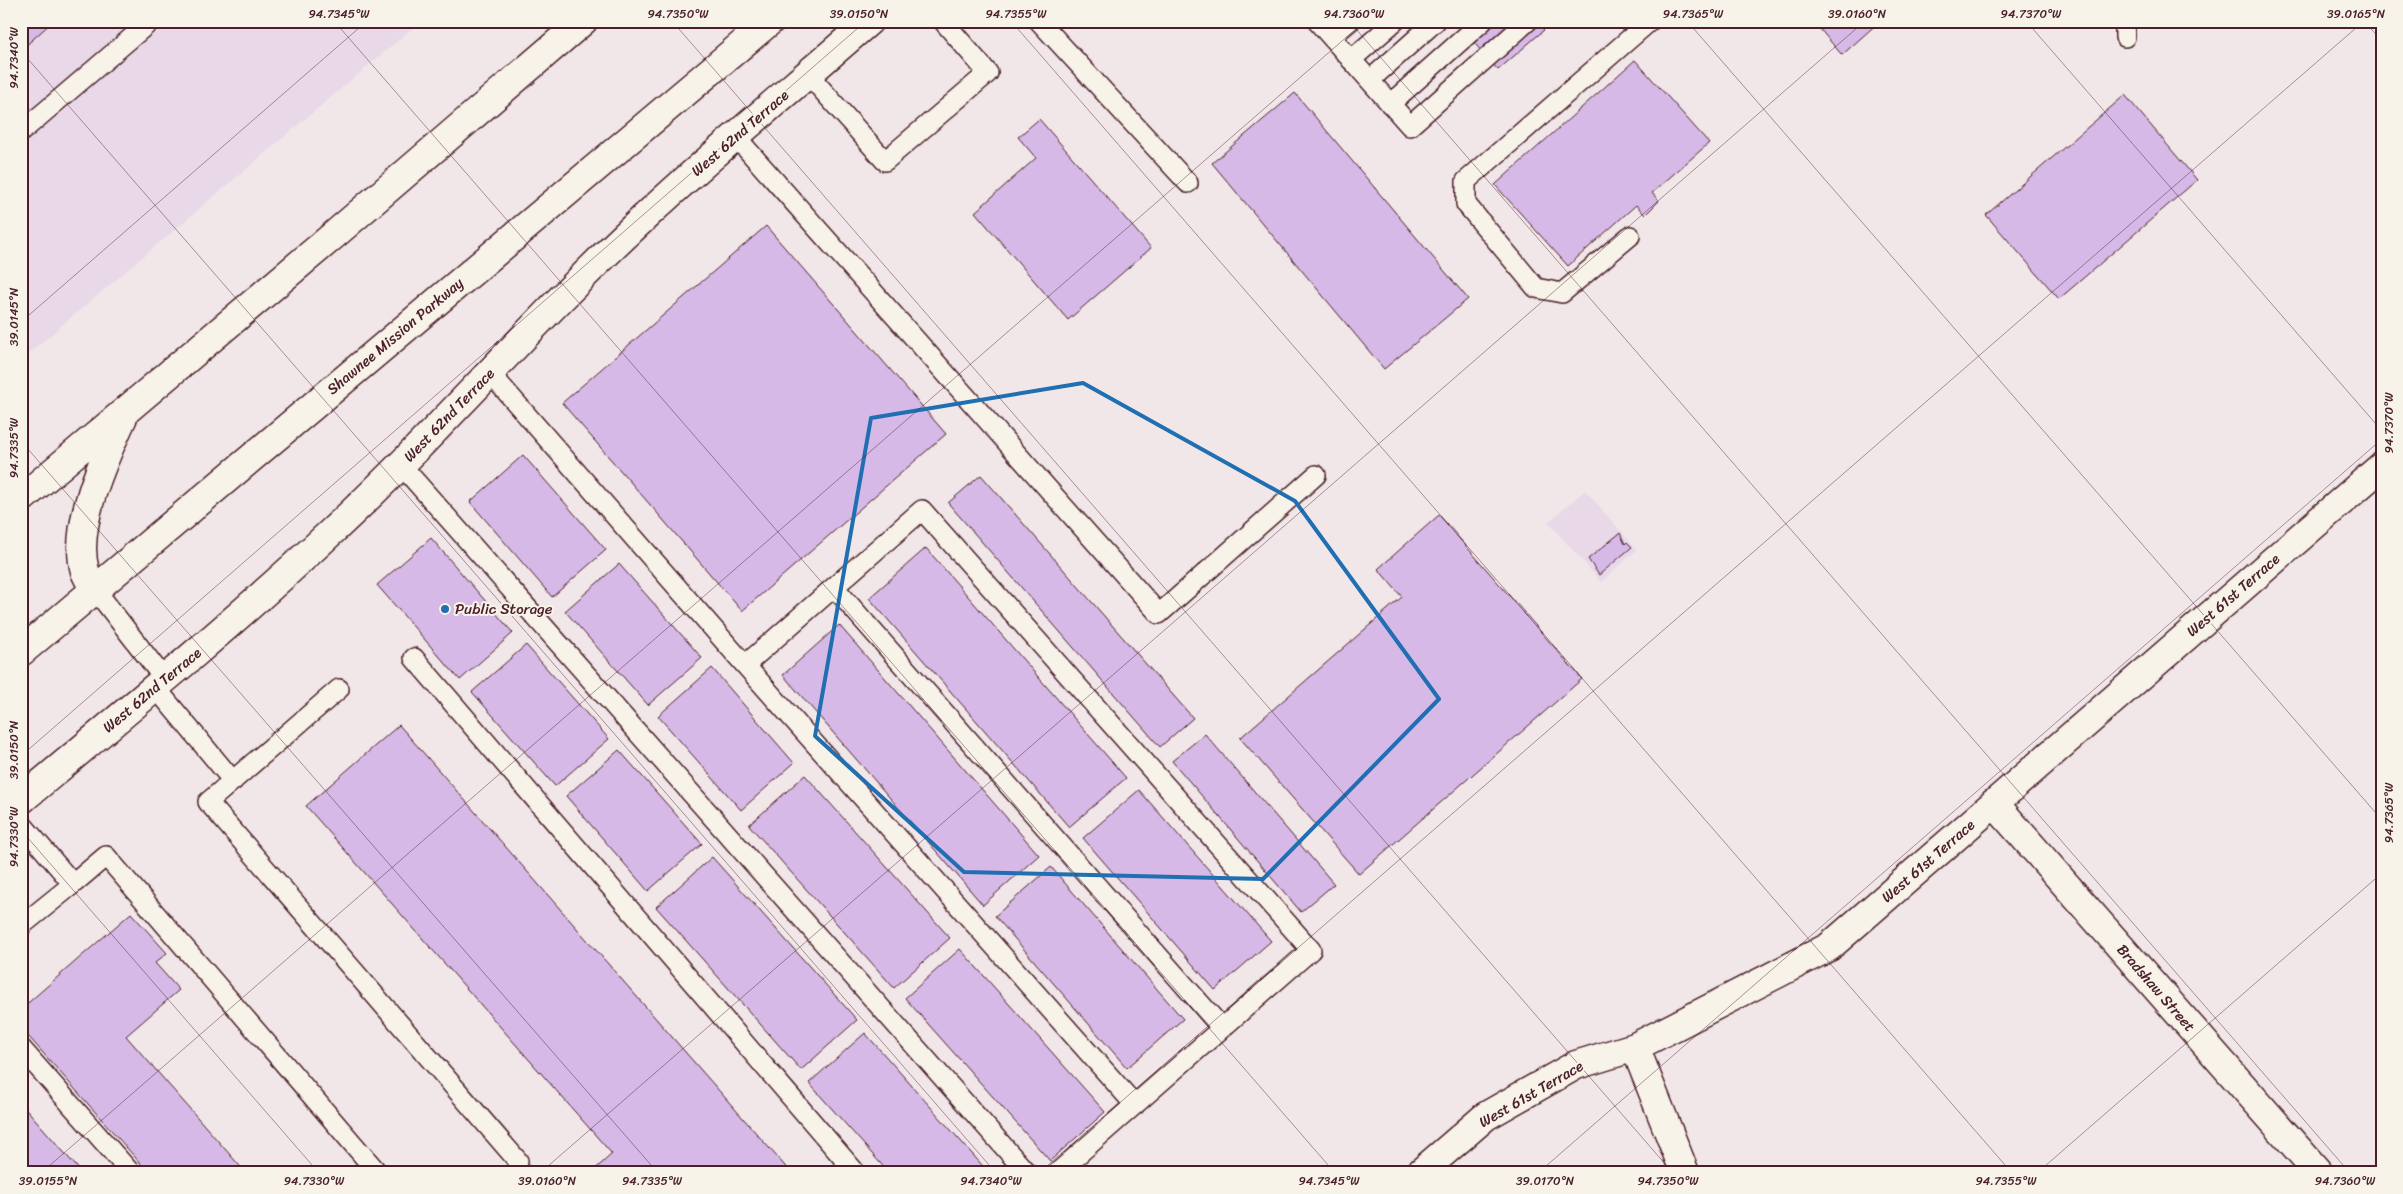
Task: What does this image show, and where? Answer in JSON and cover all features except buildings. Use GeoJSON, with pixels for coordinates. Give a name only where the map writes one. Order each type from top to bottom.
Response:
{"type":"FeatureCollection","features":[{"type":"Feature","properties":{"kind":"main road"},"geometry":{"type":"LineString","coordinates":[[21,499],[583,21]]}},
{"type":"Feature","properties":{"kind":"main road","name":"Shawnee Mission Parkway"},"geometry":{"type":"LineString","coordinates":[[21,652],[94,588],[770,21]]}},
{"type":"Feature","properties":{"kind":"main road","name":"West 62nd Terrace"},"geometry":{"type":"LineString","coordinates":[[21,800],[160,684],[328,535],[401,465],[647,215],[869,21]]}},
{"type":"Feature","properties":{"kind":"main road"},"geometry":{"type":"LineString","coordinates":[[94,588],[85,571],[83,548],[86,517],[97,475],[126,411]]}},
{"type":"Feature","properties":{"kind":"main road","name":"West 61st Terrace"},"geometry":{"type":"LineString","coordinates":[[1420,1173],[1486,1116],[1576,1065],[1635,1047],[1829,947],[2382,466]]}},
{"type":"Feature","properties":{"kind":"main road","name":"Bradshaw Street"},"geometry":{"type":"LineString","coordinates":[[1994,804],[2319,1173]]}},
{"type":"Feature","properties":{"kind":"main road"},"geometry":{"type":"LineString","coordinates":[[1635,1047],[1685,1173]]}},
{"type":"Feature","properties":{"kind":"lane"},"geometry":{"type":"LineString","coordinates":[[21,132],[151,21]]}},
{"type":"Feature","properties":{"kind":"lane"},"geometry":{"type":"LineString","coordinates":[[808,74],[886,161],[988,72],[943,21]]}},
{"type":"Feature","properties":{"kind":"lane"},"geometry":{"type":"LineString","coordinates":[[1039,21],[1188,183]]}},
{"type":"Feature","properties":{"kind":"lane"},"geometry":{"type":"LineString","coordinates":[[1317,21],[1410,126],[1528,21]]}},
{"type":"Feature","properties":{"kind":"lane"},"geometry":{"type":"LineString","coordinates":[[1332,37],[1350,21]]}},
{"type":"Feature","properties":{"kind":"lane"},"geometry":{"type":"LineString","coordinates":[[1351,60],[1395,21]]}},
{"type":"Feature","properties":{"kind":"lane"},"geometry":{"type":"LineString","coordinates":[[1370,80],[1436,21]]}},
{"type":"Feature","properties":{"kind":"lane"},"geometry":{"type":"LineString","coordinates":[[1390,104],[1483,21]]}},
{"type":"Feature","properties":{"kind":"lane"},"geometry":{"type":"LineString","coordinates":[[1630,236],[1562,293],[1536,288],[1466,204],[1466,181],[1650,21]]}},
{"type":"Feature","properties":{"kind":"lane"},"geometry":{"type":"LineString","coordinates":[[736,137],[1159,614],[1316,476]]}},
{"type":"Feature","properties":{"kind":"lane"},"geometry":{"type":"LineString","coordinates":[[490,373],[1135,1105]]}},
{"type":"Feature","properties":{"kind":"lane"},"geometry":{"type":"LineString","coordinates":[[401,465],[1027,1173]]}},
{"type":"Feature","properties":{"kind":"lane"},"geometry":{"type":"LineString","coordinates":[[745,664],[922,510],[1311,950],[1057,1173]]}},
{"type":"Feature","properties":{"kind":"lane"},"geometry":{"type":"LineString","coordinates":[[834,587],[1222,1028]]}},
{"type":"Feature","properties":{"kind":"lane"},"geometry":{"type":"LineString","coordinates":[[94,588],[160,684],[233,781]]}},
{"type":"Feature","properties":{"kind":"lane"},"geometry":{"type":"LineString","coordinates":[[414,658],[856,1173]]}},
{"type":"Feature","properties":{"kind":"lane"},"geometry":{"type":"LineString","coordinates":[[339,689],[208,802],[518,1161],[516,1173]]}},
{"type":"Feature","properties":{"kind":"lane"},"geometry":{"type":"LineString","coordinates":[[21,823],[73,884]]}},
{"type":"Feature","properties":{"kind":"lane"},"geometry":{"type":"LineString","coordinates":[[21,926],[106,856],[378,1173]]}},
{"type":"Feature","properties":{"kind":"lane"},"geometry":{"type":"LineString","coordinates":[[21,1048],[131,1173]]}},
{"type":"Feature","properties":{"kind":"highlighted area"},"geometry":{"type":"Polygon","coordinates":[[[1083,383],[1295,501],[1439,699],[1263,879],[964,872],[815,736],[871,418],[1083,383]]]}},
{"type":"Feature","properties":{"kind":"shaded area"},"geometry":{"type":"Polygon","coordinates":[[[21,21],[421,21],[21,360],[21,21]]]}},
{"type":"Feature","properties":{"kind":"shaded area"},"geometry":{"type":"Polygon","coordinates":[[[1585,490],[1637,550],[1601,582],[1548,522],[1585,490]]]}},
{"type":"Feature","properties":{"kind":"place","name":"Public Storage"},"geometry":{"type":"Point","coordinates":[445,609]}}]}
